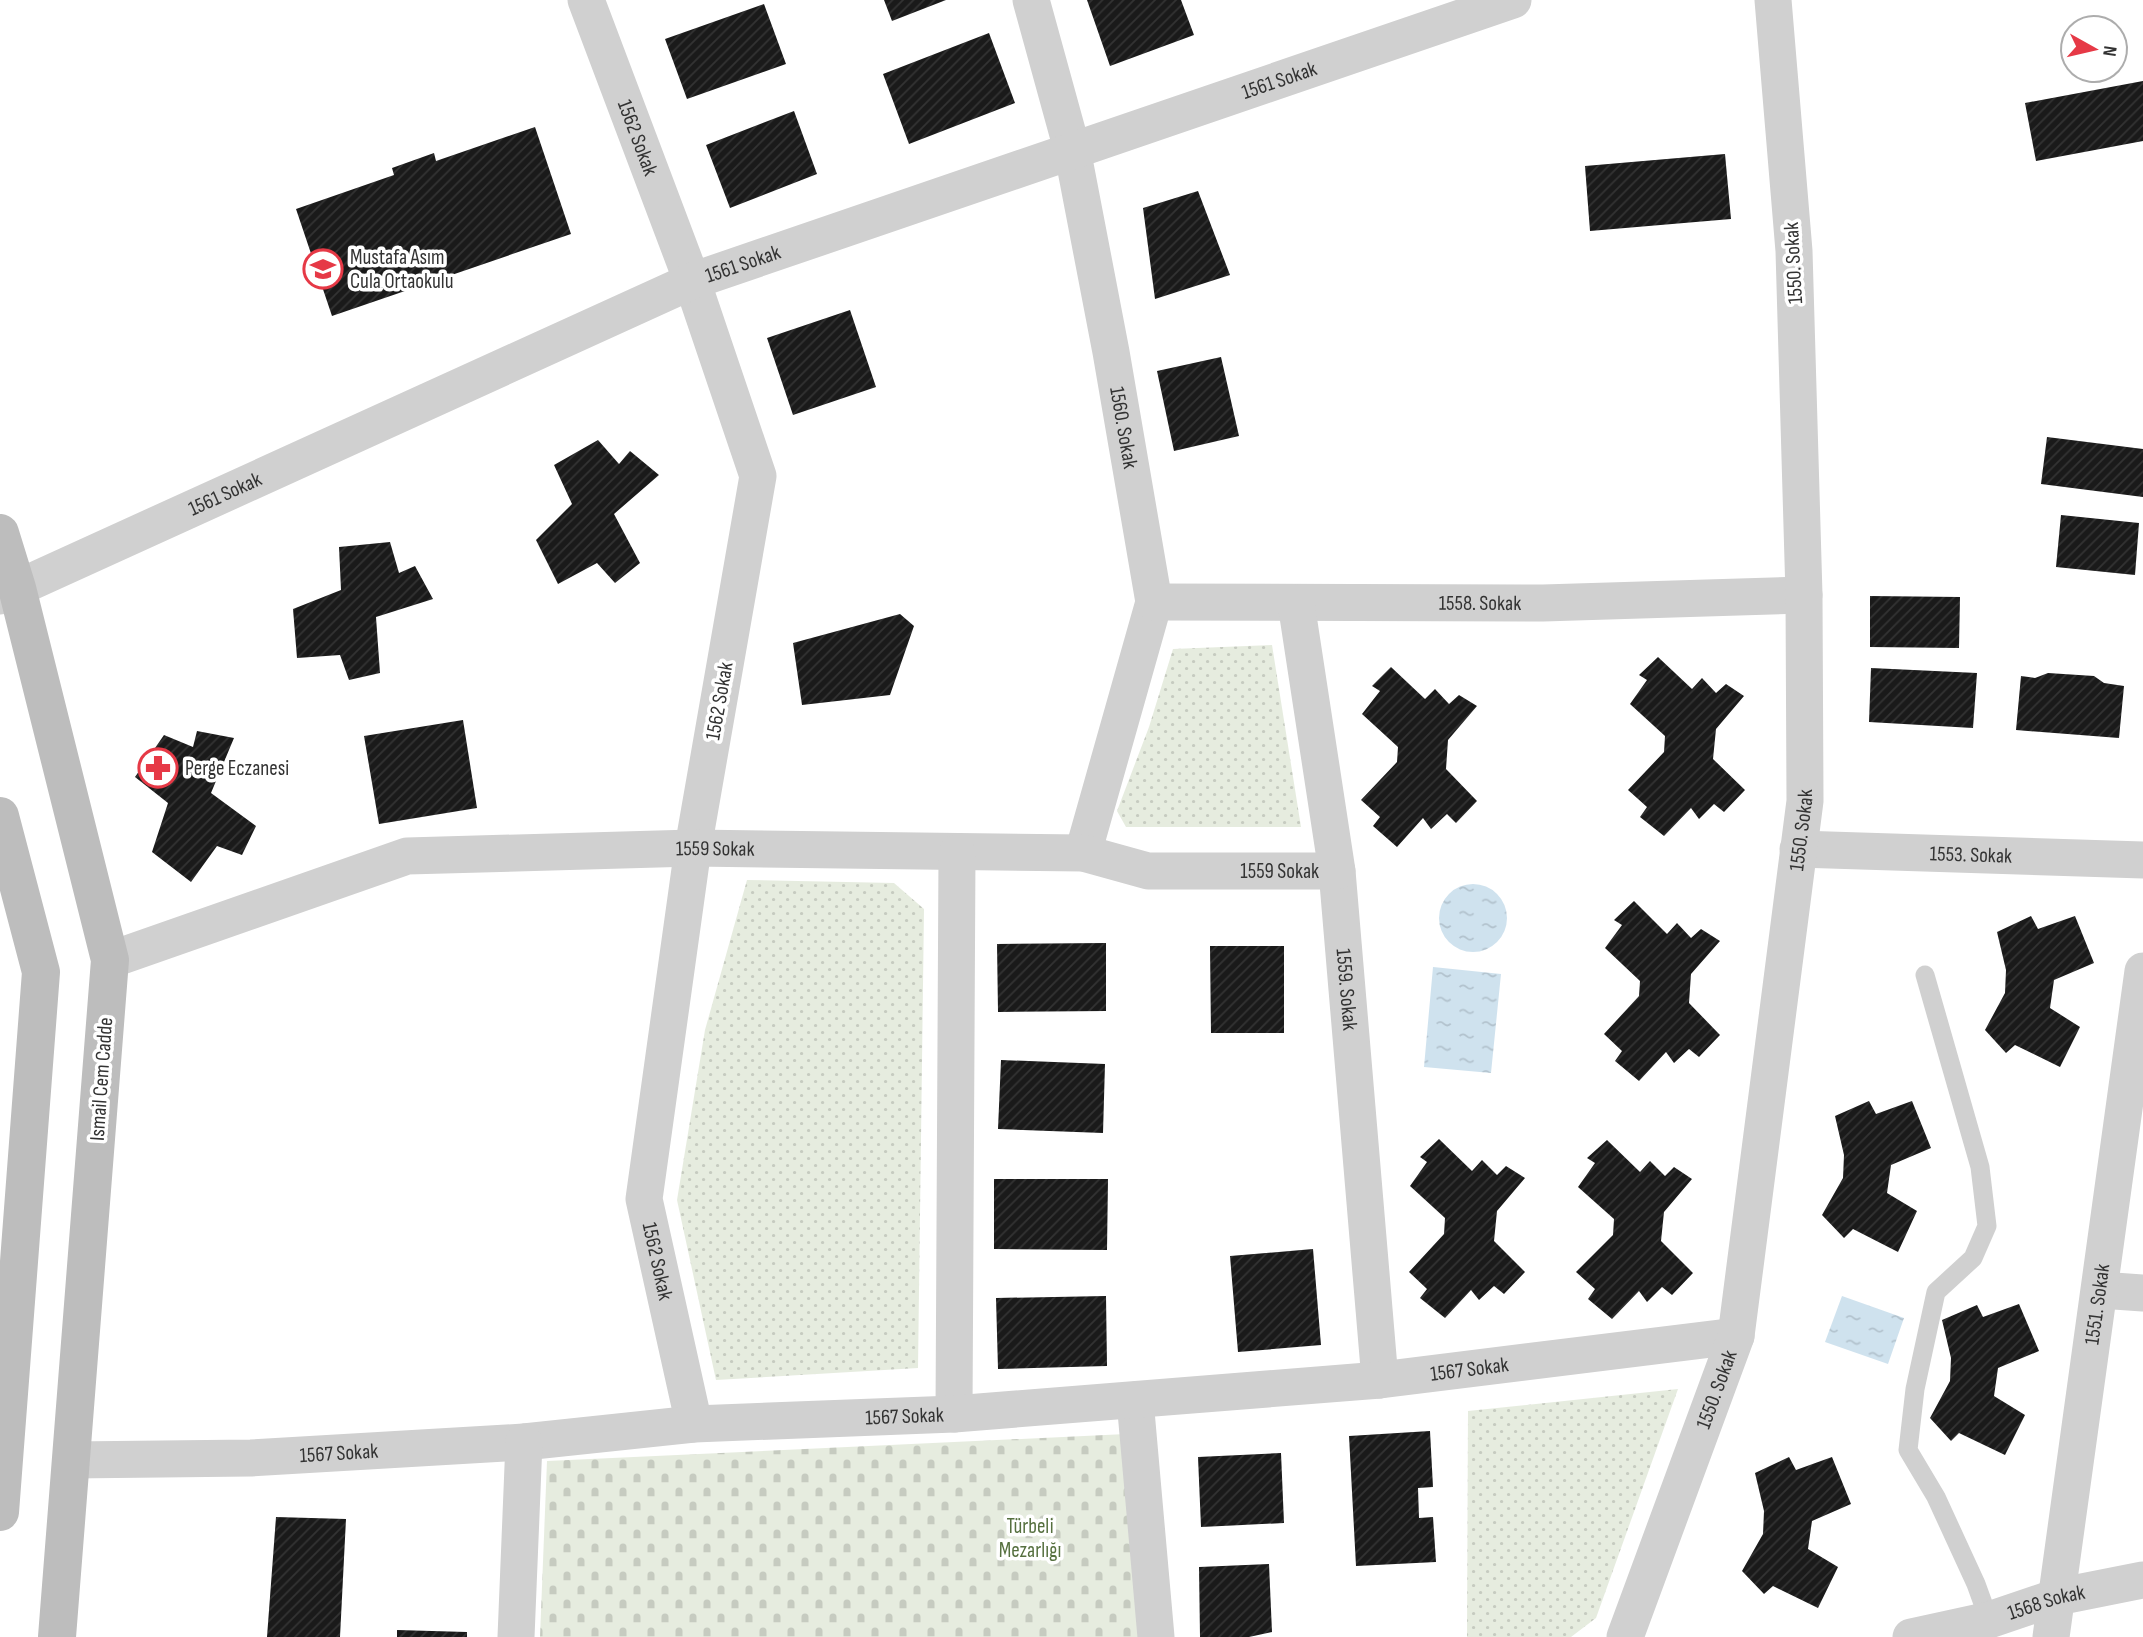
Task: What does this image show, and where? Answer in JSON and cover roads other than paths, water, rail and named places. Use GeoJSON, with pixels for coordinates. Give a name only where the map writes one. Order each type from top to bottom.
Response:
{"type":"FeatureCollection","features":[{"type":"Feature","properties":{"kind":"main road","name":"Ismail Cem Cadde"},"geometry":{"type":"LineString","coordinates":[[0,533],[8,592],[110,960],[57,1637]]}},
{"type":"Feature","properties":{"kind":"main road"},"geometry":{"type":"LineString","coordinates":[[0,816],[41,972],[2,1450],[0,1512]]}},
{"type":"Feature","properties":{"kind":"street","name":"1562 Sokak"},"geometry":{"type":"LineString","coordinates":[[586,0],[692,281],[758,476],[693,848],[644,1199],[694,1424]]}},
{"type":"Feature","properties":{"kind":"street","name":"1560. Sokak"},"geometry":{"type":"LineString","coordinates":[[1031,0],[1072,149],[1111,352],[1154,602],[1083,853]]}},
{"type":"Feature","properties":{"kind":"street","name":"1561 Sokak"},"geometry":{"type":"LineString","coordinates":[[8,592],[692,281],[1513,0]]}},
{"type":"Feature","properties":{"kind":"street","name":"1550. Sokak"},"geometry":{"type":"LineString","coordinates":[[1625,1637],[1736,1336],[1805,801],[1804,595],[1794,251],[1773,0]]}},
{"type":"Feature","properties":{"kind":"street","name":"1558. Sokak"},"geometry":{"type":"LineString","coordinates":[[1154,602],[1543,603],[1804,595]]}},
{"type":"Feature","properties":{"kind":"street","name":"1559. Sokak"},"geometry":{"type":"LineString","coordinates":[[1296,603],[1336,871],[1380,1380]]}},
{"type":"Feature","properties":{"kind":"street","name":"1559 Sokak"},"geometry":{"type":"LineString","coordinates":[[110,960],[407,856],[693,848],[1083,853],[1148,872],[1336,871]]}},
{"type":"Feature","properties":{"kind":"street","name":"1553. Sokak"},"geometry":{"type":"LineString","coordinates":[[1798,849],[2143,860]]}},
{"type":"Feature","properties":{"kind":"street"},"geometry":{"type":"LineString","coordinates":[[954,1414],[957,853]]}},
{"type":"Feature","properties":{"kind":"street","name":"1551. Sokak"},"geometry":{"type":"LineString","coordinates":[[2051,1637],[2143,971]]}},
{"type":"Feature","properties":{"kind":"street"},"geometry":{"type":"LineString","coordinates":[[2100,1290],[2143,1293]]}},
{"type":"Feature","properties":{"kind":"street","name":"1567 Sokak"},"geometry":{"type":"LineString","coordinates":[[71,1460],[251,1458],[524,1442],[694,1424],[954,1414],[1380,1380],[1736,1336]]}},
{"type":"Feature","properties":{"kind":"street"},"geometry":{"type":"LineString","coordinates":[[1135,1400],[1156,1637]]}},
{"type":"Feature","properties":{"kind":"street"},"geometry":{"type":"LineString","coordinates":[[516,1637],[524,1442]]}},
{"type":"Feature","properties":{"kind":"street","name":"1568 Sokak"},"geometry":{"type":"LineString","coordinates":[[1910,1637],[1989,1620],[2057,1597],[2143,1580]]}},
{"type":"Feature","properties":{"kind":"lane"},"geometry":{"type":"LineString","coordinates":[[1925,975],[1980,1167],[1987,1226],[1973,1258],[1936,1292],[1915,1389],[1908,1450],[1936,1497],[1976,1584],[1989,1620]]}},
{"type":"Feature","properties":{"kind":"water"},"geometry":{"type":"Polygon","coordinates":[[[1473,884],[1486,887],[1497,894],[1504,905],[1507,918],[1504,931],[1497,942],[1486,949],[1473,952],[1460,949],[1449,942],[1442,931],[1439,918],[1442,905],[1449,894],[1460,887],[1473,884]]]}},
{"type":"Feature","properties":{"kind":"water"},"geometry":{"type":"Polygon","coordinates":[[[1433,967],[1501,974],[1491,1073],[1424,1067],[1433,967]]]}},
{"type":"Feature","properties":{"kind":"water"},"geometry":{"type":"Polygon","coordinates":[[[1842,1296],[1904,1318],[1888,1364],[1825,1342],[1842,1296]]]}},
{"type":"Feature","properties":{"kind":"place","name":"Mustafa Asım Cula Ortaokulu"},"geometry":{"type":"Point","coordinates":[323,269]}},
{"type":"Feature","properties":{"kind":"place","name":"Perge Eczanesi"},"geometry":{"type":"Point","coordinates":[158,768]}},
{"type":"Feature","properties":{"kind":"park label","name":"Türbeli Mezarlığı"},"geometry":{"type":"Point","coordinates":[1030,1538]}}]}
